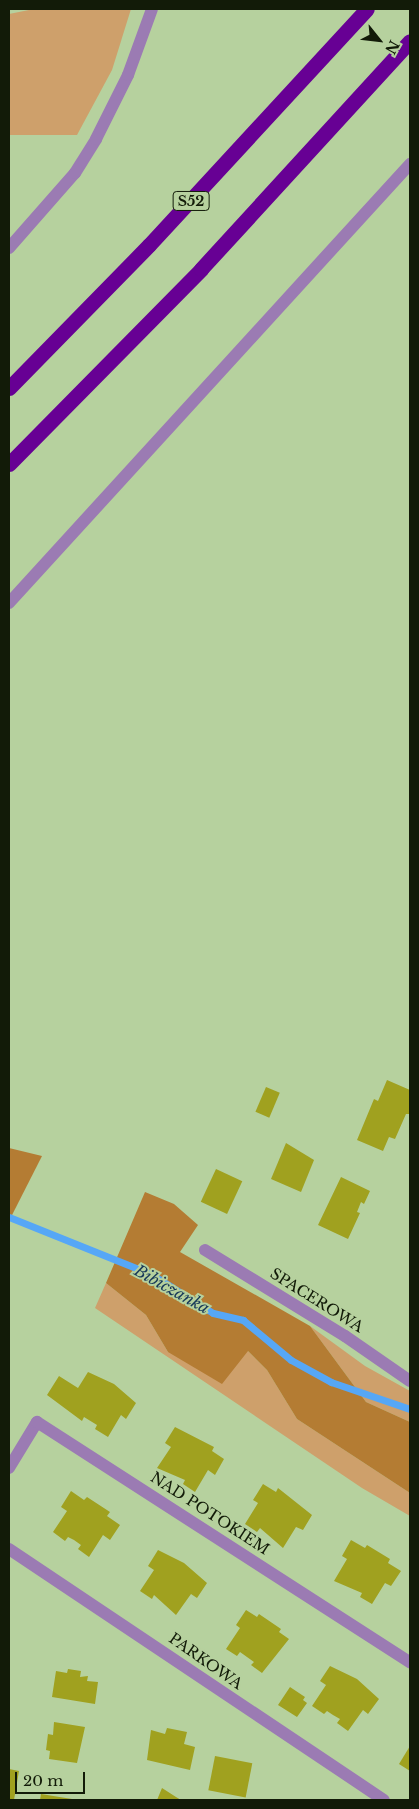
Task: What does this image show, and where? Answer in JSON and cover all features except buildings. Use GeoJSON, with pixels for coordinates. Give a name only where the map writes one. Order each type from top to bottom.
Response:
{"type":"FeatureCollection","features":[{"type":"Feature","properties":{"kind":"highway","name":"S52"},"geometry":{"type":"LineString","coordinates":[[9,388],[156,238],[367,9]]}},
{"type":"Feature","properties":{"kind":"highway"},"geometry":{"type":"LineString","coordinates":[[9,464],[215,254],[410,41]]}},
{"type":"Feature","properties":{"kind":"street"},"geometry":{"type":"LineString","coordinates":[[9,248],[75,173],[96,139],[128,76],[152,9]]}},
{"type":"Feature","properties":{"kind":"street"},"geometry":{"type":"LineString","coordinates":[[9,603],[410,164]]}},
{"type":"Feature","properties":{"kind":"street","name":"SPACEROWA"},"geometry":{"type":"LineString","coordinates":[[205,1250],[345,1336],[410,1381]]}},
{"type":"Feature","properties":{"kind":"street","name":"NAD POTOKIEM"},"geometry":{"type":"LineString","coordinates":[[9,1468],[36,1422],[410,1662]]}},
{"type":"Feature","properties":{"kind":"street","name":"PARKOWA"},"geometry":{"type":"LineString","coordinates":[[9,1549],[384,1800]]}},
{"type":"Feature","properties":{"kind":"shaded area"},"geometry":{"type":"Polygon","coordinates":[[[34,9],[131,9],[112,70],[77,135],[9,135],[9,14],[34,9]]]}},
{"type":"Feature","properties":{"kind":"shaded area"},"geometry":{"type":"Polygon","coordinates":[[[9,1148],[42,1156],[9,1221],[9,1148]]]}},
{"type":"Feature","properties":{"kind":"shaded area"},"geometry":{"type":"Polygon","coordinates":[[[145,1192],[174,1204],[198,1225],[180,1252],[310,1326],[366,1402],[410,1422],[410,1493],[297,1419],[267,1370],[248,1351],[222,1384],[168,1352],[146,1315],[106,1283],[145,1192]]]}},
{"type":"Feature","properties":{"kind":"shaded area"},"geometry":{"type":"Polygon","coordinates":[[[106,1283],[146,1315],[168,1352],[248,1351],[267,1370],[297,1419],[410,1493],[410,1516],[362,1488],[95,1308],[106,1283]]]}},
{"type":"Feature","properties":{"kind":"shaded area"},"geometry":{"type":"Polygon","coordinates":[[[310,1326],[365,1366],[410,1391],[410,1422],[366,1402],[310,1326]]]}},
{"type":"Feature","properties":{"kind":"waterway","name":"Bibiczanka"},"geometry":{"type":"LineString","coordinates":[[9,1217],[151,1274],[213,1313],[243,1320],[291,1360],[331,1382],[410,1409]]}}]}
